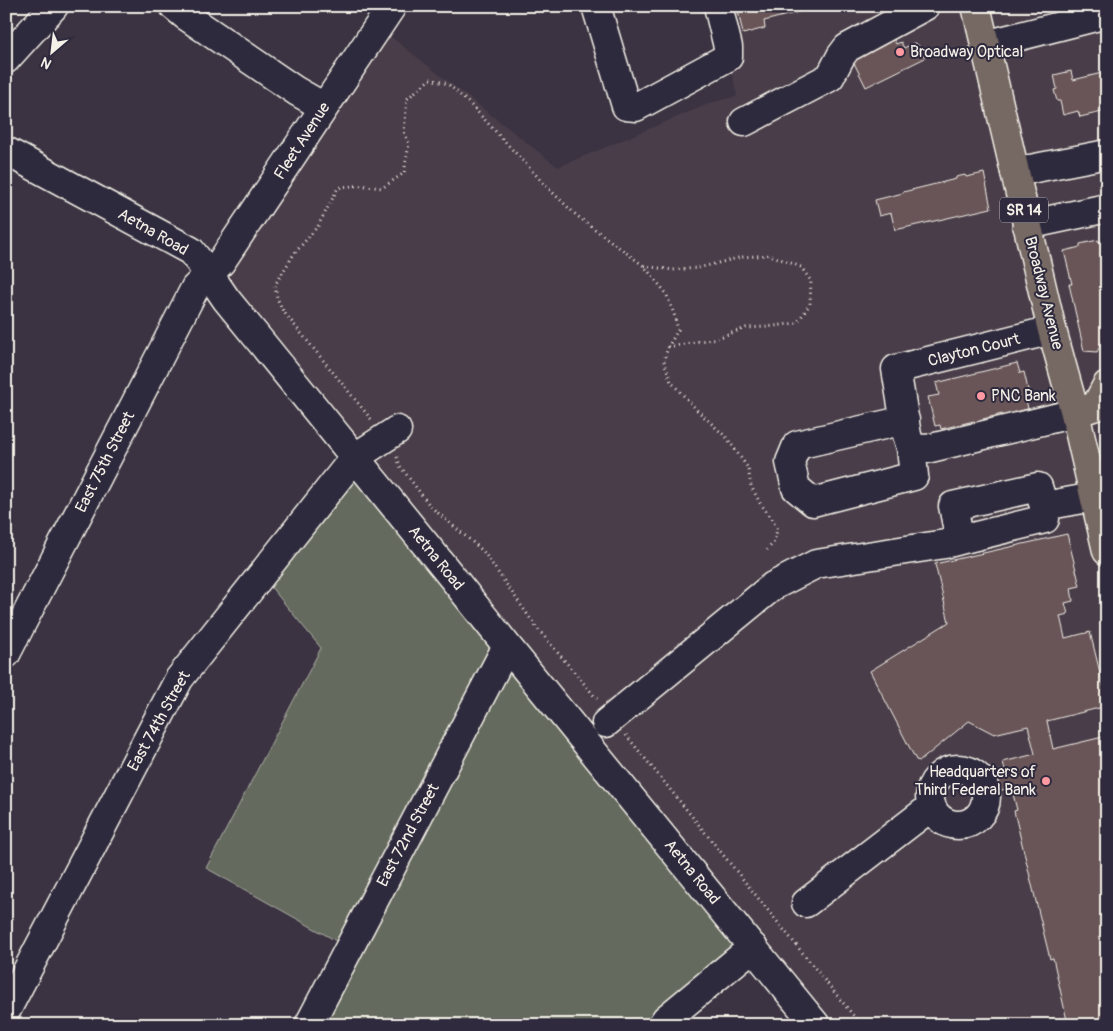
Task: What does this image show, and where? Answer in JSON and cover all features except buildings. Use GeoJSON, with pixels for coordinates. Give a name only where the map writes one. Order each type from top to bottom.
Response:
{"type":"FeatureCollection","features":[{"type":"Feature","properties":{"kind":"main road","name":"Broadway Avenue"},"geometry":{"type":"LineString","coordinates":[[976,6],[1027,226],[1052,330],[1075,413],[1107,551]]}},
{"type":"Feature","properties":{"kind":"main road"},"geometry":{"type":"LineString","coordinates":[[1075,413],[1096,406],[1107,386]]}},
{"type":"Feature","properties":{"kind":"street"},"geometry":{"type":"LineString","coordinates":[[6,59],[54,6]]}},
{"type":"Feature","properties":{"kind":"street"},"geometry":{"type":"LineString","coordinates":[[174,6],[296,91],[324,107]]}},
{"type":"Feature","properties":{"kind":"street","name":"Fleet Avenue"},"geometry":{"type":"LineString","coordinates":[[209,274],[220,262],[392,6]]}},
{"type":"Feature","properties":{"kind":"street"},"geometry":{"type":"LineString","coordinates":[[596,6],[626,106],[636,107],[728,57],[728,47],[718,6]]}},
{"type":"Feature","properties":{"kind":"street"},"geometry":{"type":"LineString","coordinates":[[744,122],[830,77],[841,56],[848,48],[926,6]]}},
{"type":"Feature","properties":{"kind":"street"},"geometry":{"type":"LineString","coordinates":[[985,45],[1107,14]]}},
{"type":"Feature","properties":{"kind":"street","name":"Aetna Road"},"geometry":{"type":"LineString","coordinates":[[6,151],[191,251],[226,299],[354,458],[816,1025]]}},
{"type":"Feature","properties":{"kind":"street"},"geometry":{"type":"LineString","coordinates":[[1015,172],[1107,154]]}},
{"type":"Feature","properties":{"kind":"street"},"geometry":{"type":"LineString","coordinates":[[1027,226],[1107,208]]}},
{"type":"Feature","properties":{"kind":"street","name":"East 75th Street"},"geometry":{"type":"LineString","coordinates":[[6,654],[196,288],[209,274]]}},
{"type":"Feature","properties":{"kind":"street","name":"Clayton Court"},"geometry":{"type":"LineString","coordinates":[[904,420],[896,369],[1052,330]]}},
{"type":"Feature","properties":{"kind":"street"},"geometry":{"type":"LineString","coordinates":[[911,448],[926,449],[1075,413]]}},
{"type":"Feature","properties":{"kind":"street"},"geometry":{"type":"LineString","coordinates":[[904,420],[911,448],[914,476],[813,502],[796,488],[790,462],[797,446],[904,420]]}},
{"type":"Feature","properties":{"kind":"street","name":"East 74th Street"},"geometry":{"type":"LineString","coordinates":[[6,1011],[179,679],[354,458],[397,430]]}},
{"type":"Feature","properties":{"kind":"street"},"geometry":{"type":"LineString","coordinates":[[616,729],[773,586],[816,564],[944,544],[1045,519],[1044,506],[1094,497]]}},
{"type":"Feature","properties":{"kind":"street","name":"East 72nd Street"},"geometry":{"type":"LineString","coordinates":[[309,1025],[507,646]]}},
{"type":"Feature","properties":{"kind":"street"},"geometry":{"type":"LineString","coordinates":[[806,904],[931,807]]}},
{"type":"Feature","properties":{"kind":"street"},"geometry":{"type":"LineString","coordinates":[[662,1025],[666,1019],[753,947]]}},
{"type":"Feature","properties":{"kind":"path"},"geometry":{"type":"LineString","coordinates":[[338,188],[350,185],[382,188],[404,173],[409,144],[404,132],[407,99],[430,79],[448,84],[471,105],[548,188],[576,215],[644,266],[666,293],[678,330],[668,347],[664,362],[671,382],[727,438],[748,468],[751,486],[760,503],[773,520],[777,530],[774,542],[767,550]]}},
{"type":"Feature","properties":{"kind":"path"},"geometry":{"type":"LineString","coordinates":[[644,266],[673,270],[698,268],[742,257],[770,255],[801,267],[810,281],[810,304],[797,323],[746,328],[717,338],[668,347]]}},
{"type":"Feature","properties":{"kind":"path"},"geometry":{"type":"LineString","coordinates":[[616,729],[861,1025]]}},
{"type":"Feature","properties":{"kind":"shaded area"},"geometry":{"type":"Polygon","coordinates":[[[717,6],[1107,6],[1107,1025],[816,1025],[226,299],[221,262],[377,26],[558,167],[713,102],[737,96],[717,6]]]}},
{"type":"Feature","properties":{"kind":"green space"},"geometry":{"type":"Polygon","coordinates":[[[354,458],[753,947],[662,1025],[309,1025],[349,948],[206,868],[321,648],[261,575],[354,458]]]}},
{"type":"Feature","properties":{"kind":"place","name":"Broadway Optical"},"geometry":{"type":"Point","coordinates":[900,52]}},
{"type":"Feature","properties":{"kind":"place","name":"PNC Bank"},"geometry":{"type":"Point","coordinates":[981,396]}},
{"type":"Feature","properties":{"kind":"place","name":"Headquarters of Third Federal Bank"},"geometry":{"type":"Point","coordinates":[1046,781]}}]}
